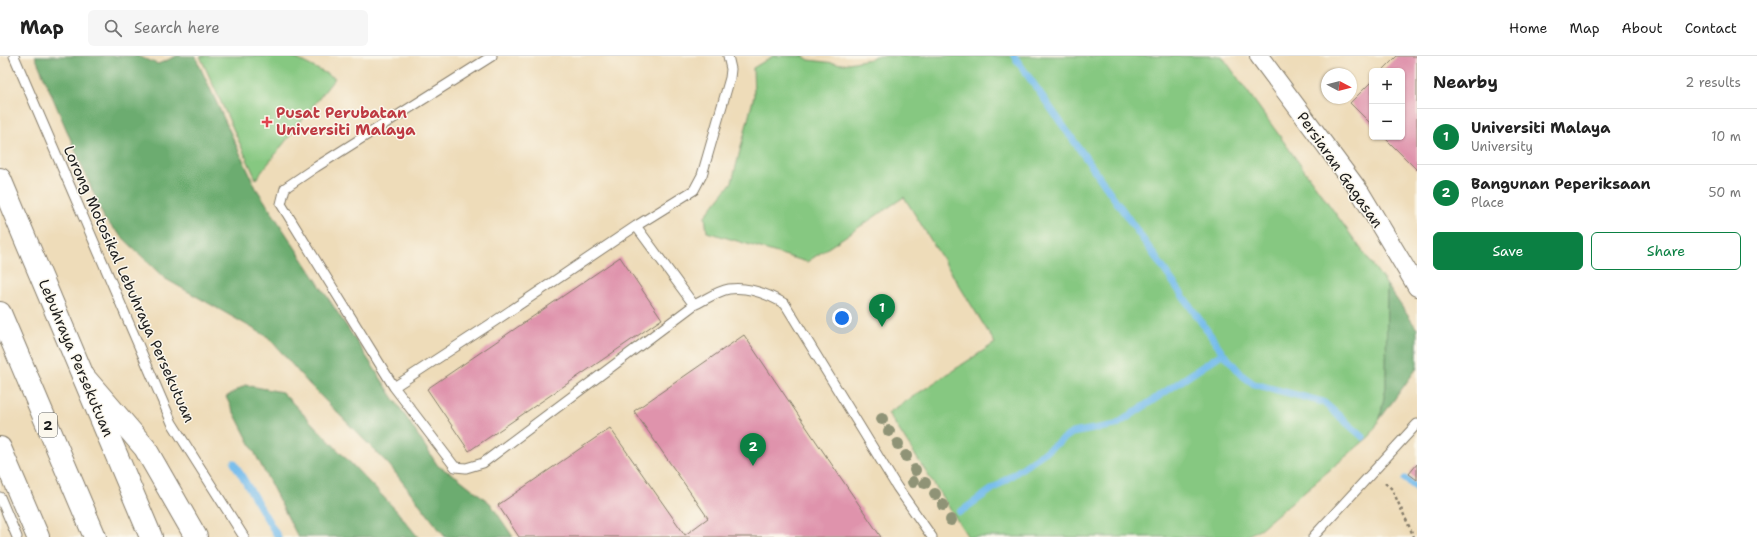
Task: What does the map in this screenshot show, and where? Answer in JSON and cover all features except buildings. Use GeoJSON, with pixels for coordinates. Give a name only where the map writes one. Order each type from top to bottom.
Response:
{"type":"FeatureCollection","features":[{"type":"Feature","properties":{"kind":"highway","name":"Lebuhraya Persekutuan"},"geometry":{"type":"LineString","coordinates":[[0,179],[151,537]]}},
{"type":"Feature","properties":{"kind":"highway","name":"2"},"geometry":{"type":"LineString","coordinates":[[0,313],[95,537]]}},
{"type":"Feature","properties":{"kind":"highway"},"geometry":{"type":"LineString","coordinates":[[83,376],[145,448],[196,537]]}},
{"type":"Feature","properties":{"kind":"highway"},"geometry":{"type":"LineString","coordinates":[[0,448],[38,537]]}},
{"type":"Feature","properties":{"kind":"street","name":"Persiaran Gagasan"},"geometry":{"type":"LineString","coordinates":[[1259,56],[1360,192],[1417,287]]}},
{"type":"Feature","properties":{"kind":"lane","name":"Lorong Motosikal Lebuhraya Persekutuan"},"geometry":{"type":"LineString","coordinates":[[14,56],[172,423],[244,537]]}},
{"type":"Feature","properties":{"kind":"lane"},"geometry":{"type":"LineString","coordinates":[[492,56],[285,188],[281,204],[394,387],[455,467],[466,468],[483,463],[694,305],[727,289],[744,289],[768,294],[785,304],[897,487],[932,537]]}},
{"type":"Feature","properties":{"kind":"lane"},"geometry":{"type":"LineString","coordinates":[[394,387],[636,226],[694,190],[702,175],[731,73],[728,56]]}},
{"type":"Feature","properties":{"kind":"lane"},"geometry":{"type":"LineString","coordinates":[[636,226],[694,305]]}},
{"type":"Feature","properties":{"kind":"lane"},"geometry":{"type":"LineString","coordinates":[[1313,537],[1417,424]]}},
{"type":"Feature","properties":{"kind":"lane"},"geometry":{"type":"LineString","coordinates":[[0,497],[17,537]]}},
{"type":"Feature","properties":{"kind":"path"},"geometry":{"type":"LineString","coordinates":[[1392,489],[1414,537]]}},
{"type":"Feature","properties":{"kind":"green space"},"geometry":{"type":"Polygon","coordinates":[[[35,56],[137,56],[158,64],[177,56],[195,56],[256,188],[438,466],[457,477],[490,503],[513,537],[445,537],[390,466],[309,384],[268,337],[164,278],[105,220],[35,56]]]}},
{"type":"Feature","properties":{"kind":"green space","name":"Pusat Perubatan Universiti Malaya"},"geometry":{"type":"Polygon","coordinates":[[[200,56],[291,56],[335,78],[256,179],[200,56]]]}},
{"type":"Feature","properties":{"kind":"green space"},"geometry":{"type":"Polygon","coordinates":[[[773,56],[803,56],[809,60],[843,64],[870,59],[875,56],[1222,56],[1387,285],[1386,387],[1380,419],[1370,436],[1261,528],[1245,537],[968,537],[888,413],[995,343],[904,197],[807,262],[707,232],[705,216],[732,182],[754,96],[753,68],[773,56]]]}},
{"type":"Feature","properties":{"kind":"green space"},"geometry":{"type":"Polygon","coordinates":[[[1387,285],[1417,329],[1417,368],[1380,419],[1386,387],[1387,285]]]}},
{"type":"Feature","properties":{"kind":"green space"},"geometry":{"type":"Polygon","coordinates":[[[245,385],[282,392],[395,509],[418,537],[298,537],[226,397],[245,385]]]}},
{"type":"Feature","properties":{"kind":"waterway"},"geometry":{"type":"LineString","coordinates":[[1014,56],[1223,353],[1243,376],[1254,384],[1323,402],[1363,437]]}},
{"type":"Feature","properties":{"kind":"waterway"},"geometry":{"type":"LineString","coordinates":[[960,512],[1072,433],[1116,425],[1223,353]]}},
{"type":"Feature","properties":{"kind":"waterway"},"geometry":{"type":"LineString","coordinates":[[234,463],[278,537]]}},
{"type":"Feature","properties":{"kind":"waterway"},"geometry":{"type":"LineString","coordinates":[[1405,479],[1417,488]]}},
{"type":"Feature","properties":{"kind":"place","name":"Pusat Perubatan Universiti Malaya"},"geometry":{"type":"Point","coordinates":[267,122]}},
{"type":"Feature","properties":{"kind":"place","name":"Universiti Malaya"},"geometry":{"type":"Point","coordinates":[882,327]}},
{"type":"Feature","properties":{"kind":"place","name":"Bangunan Peperiksaan"},"geometry":{"type":"Point","coordinates":[753,466]}}]}
